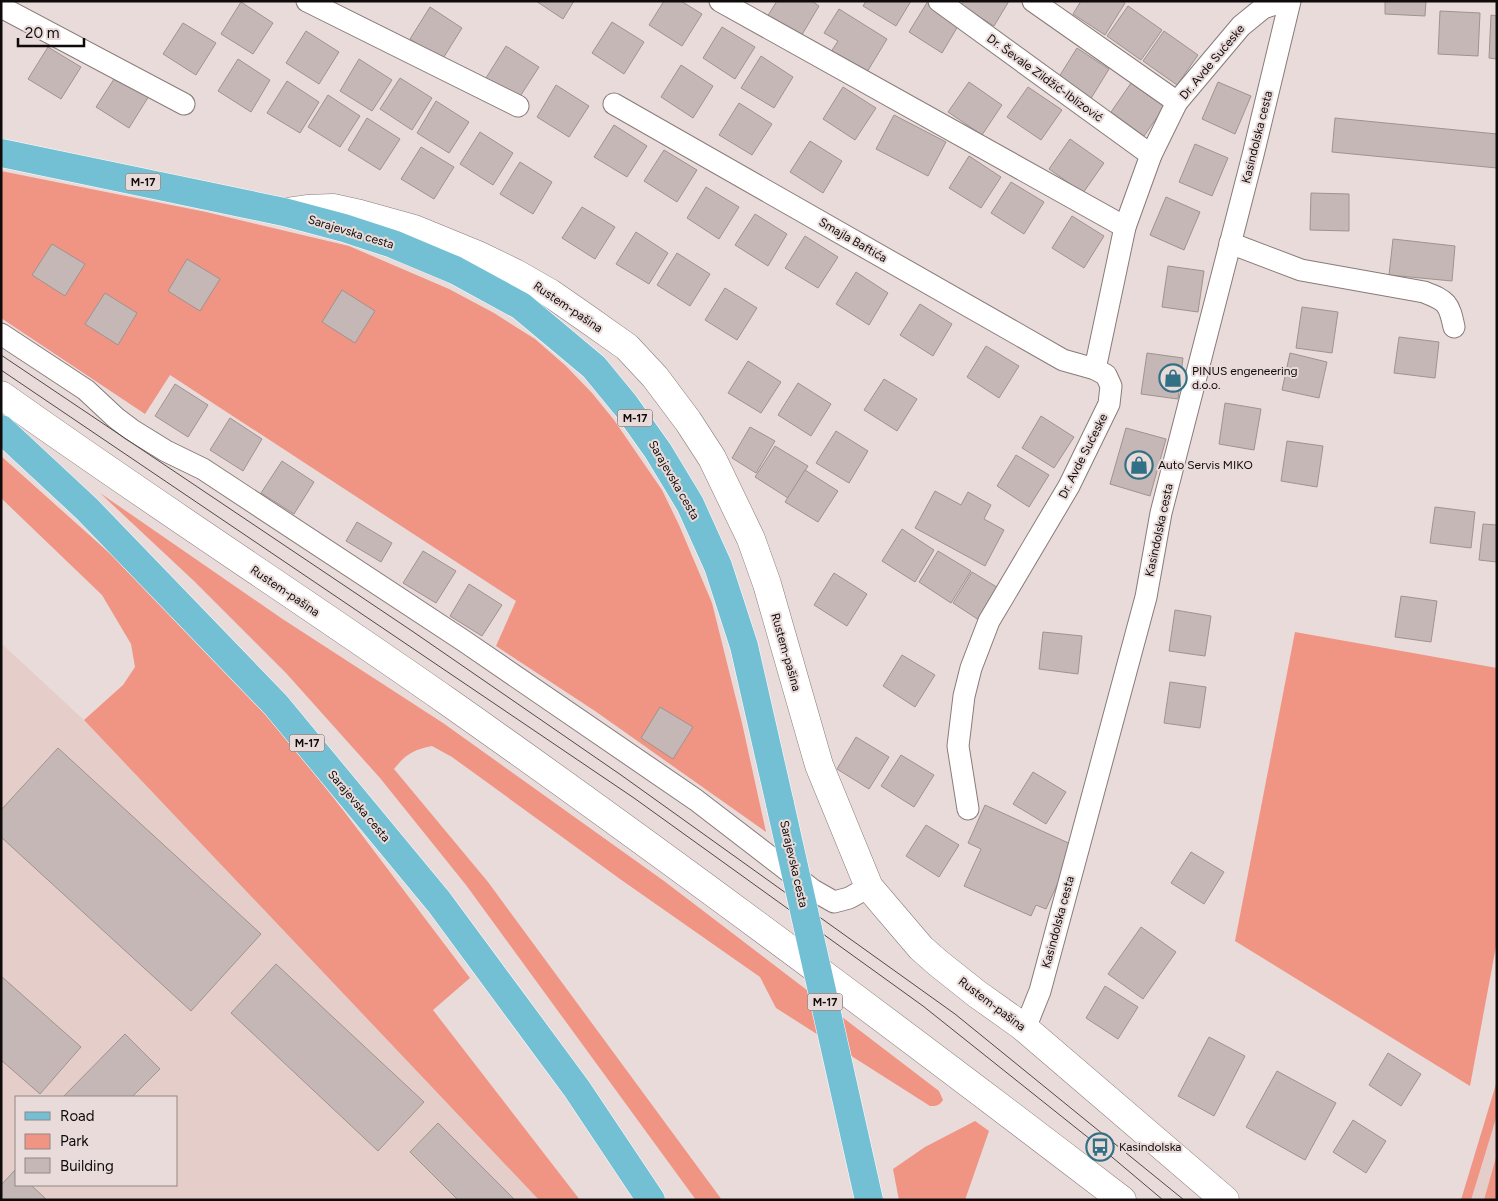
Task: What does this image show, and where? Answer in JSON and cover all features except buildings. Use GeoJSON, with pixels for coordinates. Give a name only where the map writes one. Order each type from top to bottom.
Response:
{"type":"FeatureCollection","features":[{"type":"Feature","properties":{"kind":"main road","name":"Sarajevska cesta"},"geometry":{"type":"LineString","coordinates":[[1,152],[284,212],[344,228],[393,244],[455,270],[521,306],[594,367],[626,406],[658,451],[690,504],[718,566],[744,646],[868,1200]]}},
{"type":"Feature","properties":{"kind":"main road","name":"Rustem-pašina"},"geometry":{"type":"LineString","coordinates":[[284,212],[333,208],[360,214],[414,229],[480,256],[550,293],[627,348],[655,377],[688,421],[712,458],[751,539],[767,584],[819,765],[869,887],[921,948],[971,989],[1022,1026],[1225,1200]]}},
{"type":"Feature","properties":{"kind":"main road","name":"Rustem-pašina"},"geometry":{"type":"LineString","coordinates":[[1,396],[444,699],[657,850],[1122,1200]]}},
{"type":"Feature","properties":{"kind":"main road","name":"Sarajevska cesta"},"geometry":{"type":"LineString","coordinates":[[1,429],[87,509],[276,705],[439,902],[577,1089],[651,1200]]}},
{"type":"Feature","properties":{"kind":"street"},"geometry":{"type":"LineString","coordinates":[[307,1],[518,106]]}},
{"type":"Feature","properties":{"kind":"street"},"geometry":{"type":"LineString","coordinates":[[720,1],[1125,226]]}},
{"type":"Feature","properties":{"kind":"street","name":"Dr. Ševale Zildžić-Iblizović"},"geometry":{"type":"LineString","coordinates":[[939,1],[1151,155]]}},
{"type":"Feature","properties":{"kind":"street"},"geometry":{"type":"LineString","coordinates":[[1033,1],[1177,102]]}},
{"type":"Feature","properties":{"kind":"street","name":"Dr. Avde Sućeske"},"geometry":{"type":"LineString","coordinates":[[968,809],[958,746],[964,696],[971,668],[989,621],[1069,486],[1109,404],[1111,386],[1106,375],[1095,370],[1125,226],[1151,155],[1177,102],[1241,26],[1263,8],[1286,1]]}},
{"type":"Feature","properties":{"kind":"street","name":"Kasindolska cesta"},"geometry":{"type":"LineString","coordinates":[[1022,1026],[1030,1016],[1040,991],[1146,597],[1161,513],[1253,155],[1290,1]]}},
{"type":"Feature","properties":{"kind":"street"},"geometry":{"type":"LineString","coordinates":[[1,7],[184,104]]}},
{"type":"Feature","properties":{"kind":"street","name":"Smajla Baftića"},"geometry":{"type":"LineString","coordinates":[[614,104],[1063,360],[1095,370]]}},
{"type":"Feature","properties":{"kind":"street"},"geometry":{"type":"LineString","coordinates":[[1230,243],[1301,270],[1424,292],[1441,298],[1451,311],[1454,327]]}},
{"type":"Feature","properties":{"kind":"street"},"geometry":{"type":"LineString","coordinates":[[1,334],[86,390],[132,430],[166,451],[203,469],[464,641],[680,788],[813,890],[834,902],[849,898],[869,887]]}},
{"type":"Feature","properties":{"kind":"shaded area"},"geometry":{"type":"Polygon","coordinates":[[[1,643],[84,720],[539,1200],[1,1200],[1,643]]]}},
{"type":"Feature","properties":{"kind":"shaded area"},"geometry":{"type":"Polygon","coordinates":[[[1497,1081],[1497,1200],[1461,1200],[1497,1081]]]}},
{"type":"Feature","properties":{"kind":"green space"},"geometry":{"type":"Polygon","coordinates":[[[1,171],[206,212],[349,246],[449,289],[494,313],[535,339],[566,366],[614,420],[662,490],[679,525],[712,603],[742,723],[766,832],[595,711],[496,646],[516,601],[170,375],[145,414],[1,318],[1,171]]]}},
{"type":"Feature","properties":{"kind":"green space"},"geometry":{"type":"Polygon","coordinates":[[[1,456],[172,609],[256,699],[343,810],[470,978],[433,1010],[580,1200],[539,1200],[84,720],[123,685],[135,667],[131,644],[102,595],[1,498],[1,456]]]}},
{"type":"Feature","properties":{"kind":"green space"},"geometry":{"type":"Polygon","coordinates":[[[100,493],[281,618],[443,723],[664,881],[939,1091],[943,1100],[937,1105],[930,1106],[776,1008],[760,977],[620,879],[452,757],[432,746],[410,753],[394,769],[488,882],[722,1200],[696,1200],[466,885],[380,778],[286,673],[194,581],[100,493]]]}},
{"type":"Feature","properties":{"kind":"green space"},"geometry":{"type":"Polygon","coordinates":[[[1295,632],[1497,668],[1497,941],[1470,1086],[1235,941],[1295,632]]]}},
{"type":"Feature","properties":{"kind":"green space"},"geometry":{"type":"Polygon","coordinates":[[[1497,1081],[1497,1115],[1471,1200],[1461,1200],[1497,1081]]]}},
{"type":"Feature","properties":{"kind":"green space"},"geometry":{"type":"Polygon","coordinates":[[[975,1121],[989,1131],[965,1200],[899,1200],[893,1169],[925,1147],[975,1121]]]}},
{"type":"Feature","properties":{"kind":"green space"},"geometry":{"type":"Polygon","coordinates":[[[1497,1154],[1497,1200],[1484,1200],[1497,1154]]]}},
{"type":"Feature","properties":{"kind":"tram line"},"geometry":{"type":"LineString","coordinates":[[1,355],[412,631],[621,775],[955,1014],[1184,1200]]}},
{"type":"Feature","properties":{"kind":"tram line"},"geometry":{"type":"LineString","coordinates":[[1,370],[634,798],[923,1006],[1100,1147],[1163,1200]]}},
{"type":"Feature","properties":{"kind":"place","name":"PINUS engeneering d.o.o."},"geometry":{"type":"Point","coordinates":[1173,378]}},
{"type":"Feature","properties":{"kind":"place","name":"Auto Servis MIKO"},"geometry":{"type":"Point","coordinates":[1139,465]}},
{"type":"Feature","properties":{"kind":"place","name":"Kasindolska"},"geometry":{"type":"Point","coordinates":[1100,1147]}}]}
